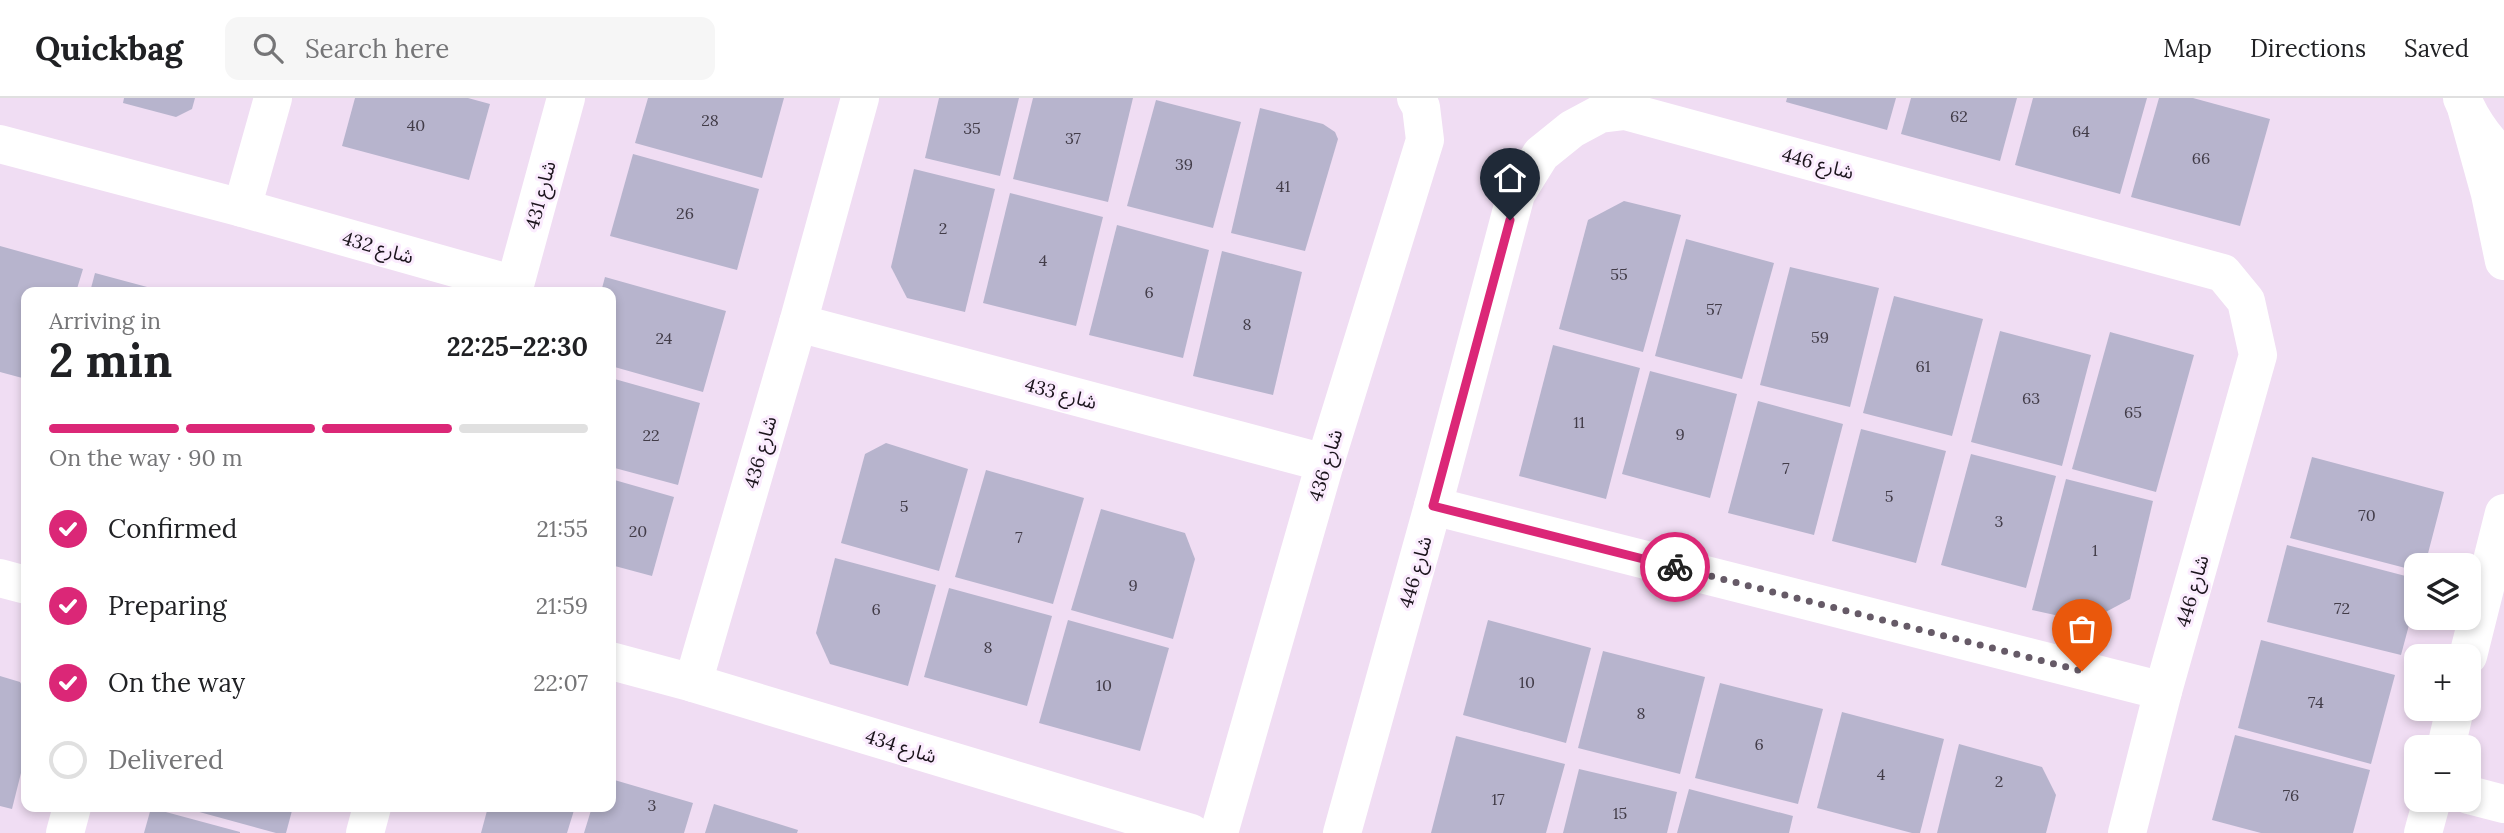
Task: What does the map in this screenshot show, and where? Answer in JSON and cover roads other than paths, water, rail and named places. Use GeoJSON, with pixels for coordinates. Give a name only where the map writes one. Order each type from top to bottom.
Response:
{"type":"FeatureCollection","features":[{"type":"Feature","properties":{"kind":"street"},"geometry":{"type":"LineString","coordinates":[[242,208],[274,98]]}},
{"type":"Feature","properties":{"kind":"street","name":"شارع 431"},"geometry":{"type":"LineString","coordinates":[[515,287],[566,98]]}},
{"type":"Feature","properties":{"kind":"street","name":"شارع 436"},"geometry":{"type":"LineString","coordinates":[[693,683],[798,323],[860,98]]}},
{"type":"Feature","properties":{"kind":"street","name":"شارع 436"},"geometry":{"type":"LineString","coordinates":[[1219,833],[1325,463],[1425,140],[1421,107],[1416,98]]}},
{"type":"Feature","properties":{"kind":"street"},"geometry":{"type":"LineString","coordinates":[[2464,104],[2493,149],[2504,158]]}},
{"type":"Feature","properties":{"kind":"street"},"geometry":{"type":"LineString","coordinates":[[2464,104],[2490,194],[2504,261]]}},
{"type":"Feature","properties":{"kind":"street","name":"شارع 446"},"geometry":{"type":"LineString","coordinates":[[1342,833],[1517,194],[1541,153],[1572,129],[1600,114],[1625,111],[2223,273],[2246,301],[2258,355],[2163,691],[2127,833]]}},
{"type":"Feature","properties":{"kind":"street","name":"شارع 432"},"geometry":{"type":"LineString","coordinates":[[0,144],[242,208],[507,287]]}},
{"type":"Feature","properties":{"kind":"street","name":"شارع 433"},"geometry":{"type":"LineString","coordinates":[[798,323],[1325,463]]}},
{"type":"Feature","properties":{"kind":"street"},"geometry":{"type":"LineString","coordinates":[[1433,506],[2163,691]]}},
{"type":"Feature","properties":{"kind":"street"},"geometry":{"type":"LineString","coordinates":[[2471,644],[2504,513]]}},
{"type":"Feature","properties":{"kind":"street"},"geometry":{"type":"LineString","coordinates":[[0,578],[21,584]]}},
{"type":"Feature","properties":{"kind":"street","name":"شارع 434"},"geometry":{"type":"LineString","coordinates":[[616,662],[693,683],[1191,833]]}},
{"type":"Feature","properties":{"kind":"street"},"geometry":{"type":"LineString","coordinates":[[2481,798],[2504,804]]}},
{"type":"Feature","properties":{"kind":"street"},"geometry":{"type":"LineString","coordinates":[[65,833],[71,812]]}},
{"type":"Feature","properties":{"kind":"street"},"geometry":{"type":"LineString","coordinates":[[365,833],[371,812]]}},
{"type":"Feature","properties":{"kind":"street"},"geometry":{"type":"LineString","coordinates":[[2423,833],[2429,812]]}}]}
